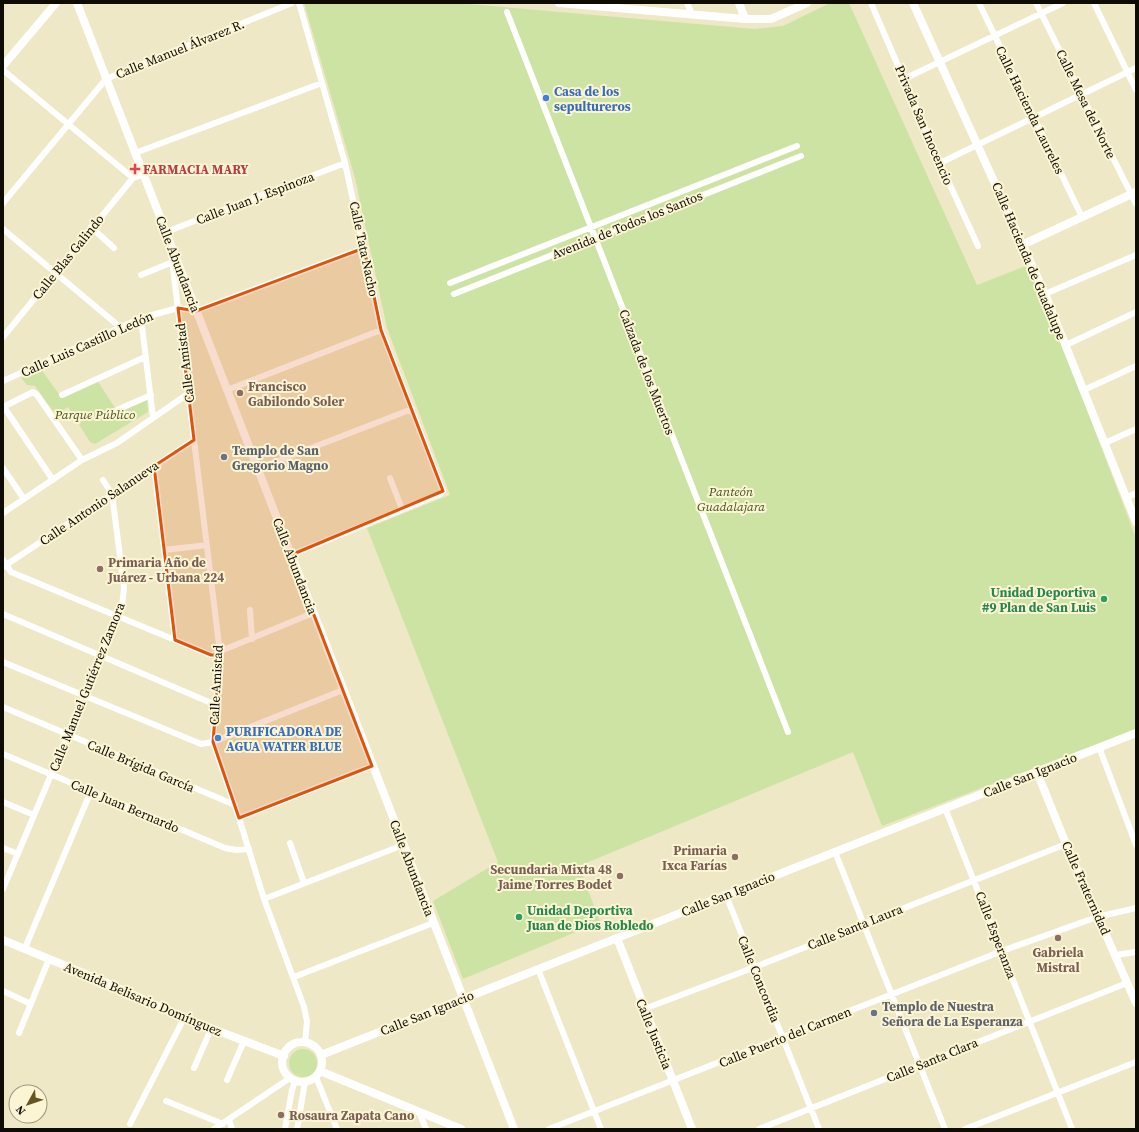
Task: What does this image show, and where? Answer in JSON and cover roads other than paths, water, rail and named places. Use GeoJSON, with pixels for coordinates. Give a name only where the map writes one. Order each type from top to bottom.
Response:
{"type":"FeatureCollection","features":[{"type":"Feature","properties":{"kind":"street"},"geometry":{"type":"LineString","coordinates":[[3,66],[56,3]]}},
{"type":"Feature","properties":{"kind":"street","name":"Calle Abundancia"},"geometry":{"type":"LineString","coordinates":[[77,3],[166,232],[175,261],[227,390],[402,845],[514,1129]]}},
{"type":"Feature","properties":{"kind":"street","name":"Calle Manuel Álvarez R."},"geometry":{"type":"LineString","coordinates":[[3,203],[106,79],[292,3]]}},
{"type":"Feature","properties":{"kind":"street","name":"Calle Tata Nacho"},"geometry":{"type":"LineString","coordinates":[[299,3],[345,163],[381,330],[443,491],[402,509]]}},
{"type":"Feature","properties":{"kind":"street"},"geometry":{"type":"LineString","coordinates":[[559,3],[640,6],[692,14],[745,19],[771,19],[791,7],[807,3]]}},
{"type":"Feature","properties":{"kind":"street"},"geometry":{"type":"LineString","coordinates":[[687,3],[692,14]]}},
{"type":"Feature","properties":{"kind":"street"},"geometry":{"type":"LineString","coordinates":[[739,3],[745,19]]}},
{"type":"Feature","properties":{"kind":"street","name":"Privada San Inocencio"},"geometry":{"type":"LineString","coordinates":[[871,3],[940,163],[978,246]]}},
{"type":"Feature","properties":{"kind":"street","name":"Calle Hacienda de Guadalupe"},"geometry":{"type":"LineString","coordinates":[[913,3],[1024,244],[1066,345],[1136,522]]}},
{"type":"Feature","properties":{"kind":"street","name":"Calle Hacienda Laureles"},"geometry":{"type":"LineString","coordinates":[[979,3],[1082,217]]}},
{"type":"Feature","properties":{"kind":"street","name":"Calle Mesa del Norte"},"geometry":{"type":"LineString","coordinates":[[1036,3],[1080,94],[1134,194],[1136,204]]}},
{"type":"Feature","properties":{"kind":"street"},"geometry":{"type":"LineString","coordinates":[[904,79],[1062,3]]}},
{"type":"Feature","properties":{"kind":"street"},"geometry":{"type":"LineString","coordinates":[[1094,3],[1136,90]]}},
{"type":"Feature","properties":{"kind":"street","name":"Calzada de los Muertos"},"geometry":{"type":"LineString","coordinates":[[507,12],[788,732]]}},
{"type":"Feature","properties":{"kind":"street"},"geometry":{"type":"LineString","coordinates":[[940,163],[1136,68]]}},
{"type":"Feature","properties":{"kind":"street"},"geometry":{"type":"LineString","coordinates":[[3,70],[133,178],[143,175]]}},
{"type":"Feature","properties":{"kind":"street"},"geometry":{"type":"LineString","coordinates":[[135,153],[322,83]]}},
{"type":"Feature","properties":{"kind":"street","name":"Avenida de Todos los Santos"},"geometry":{"type":"LineString","coordinates":[[450,283],[797,146]]}},
{"type":"Feature","properties":{"kind":"street","name":"Avenida de Todos los Santos"},"geometry":{"type":"LineString","coordinates":[[454,294],[801,156]]}},
{"type":"Feature","properties":{"kind":"street","name":"Calle Juan J. Espinoza"},"geometry":{"type":"LineString","coordinates":[[166,232],[345,163]]}},
{"type":"Feature","properties":{"kind":"street","name":"Calle Blas Galindo"},"geometry":{"type":"LineString","coordinates":[[3,337],[133,178]]}},
{"type":"Feature","properties":{"kind":"street"},"geometry":{"type":"LineString","coordinates":[[1024,244],[1134,194]]}},
{"type":"Feature","properties":{"kind":"street"},"geometry":{"type":"LineString","coordinates":[[91,228],[114,248]]}},
{"type":"Feature","properties":{"kind":"street"},"geometry":{"type":"LineString","coordinates":[[3,229],[120,327]]}},
{"type":"Feature","properties":{"kind":"street"},"geometry":{"type":"LineString","coordinates":[[196,311],[364,248]]}},
{"type":"Feature","properties":{"kind":"street"},"geometry":{"type":"LineString","coordinates":[[1045,294],[1136,255]]}},
{"type":"Feature","properties":{"kind":"street"},"geometry":{"type":"LineString","coordinates":[[142,275],[175,261]]}},
{"type":"Feature","properties":{"kind":"street","name":"Calle Amistad"},"geometry":{"type":"LineString","coordinates":[[175,261],[178,308],[220,653],[213,742],[235,805],[264,899],[294,978],[306,1015],[308,1027],[305,1043]]}},
{"type":"Feature","properties":{"kind":"street","name":"Calle Luis Castillo Ledón"},"geometry":{"type":"LineString","coordinates":[[3,381],[141,318],[178,308],[196,311]]}},
{"type":"Feature","properties":{"kind":"street"},"geometry":{"type":"LineString","coordinates":[[1066,345],[1136,312]]}},
{"type":"Feature","properties":{"kind":"street"},"geometry":{"type":"LineString","coordinates":[[141,318],[153,417]]}},
{"type":"Feature","properties":{"kind":"street"},"geometry":{"type":"LineString","coordinates":[[227,390],[381,330]]}},
{"type":"Feature","properties":{"kind":"street"},"geometry":{"type":"LineString","coordinates":[[62,395],[145,357]]}},
{"type":"Feature","properties":{"kind":"street"},"geometry":{"type":"LineString","coordinates":[[1084,390],[1136,366]]}},
{"type":"Feature","properties":{"kind":"street"},"geometry":{"type":"LineString","coordinates":[[53,480],[4,407],[33,392],[37,395],[82,460]]}},
{"type":"Feature","properties":{"kind":"street"},"geometry":{"type":"LineString","coordinates":[[3,513],[82,460],[117,442],[189,393]]}},
{"type":"Feature","properties":{"kind":"street"},"geometry":{"type":"LineString","coordinates":[[117,410],[151,395]]}},
{"type":"Feature","properties":{"kind":"street"},"geometry":{"type":"LineString","coordinates":[[257,469],[412,409]]}},
{"type":"Feature","properties":{"kind":"street"},"geometry":{"type":"LineString","coordinates":[[1105,443],[1136,429]]}},
{"type":"Feature","properties":{"kind":"street","name":"Calle Antonio Salanueva"},"geometry":{"type":"LineString","coordinates":[[4,564],[194,440]]}},
{"type":"Feature","properties":{"kind":"street"},"geometry":{"type":"LineString","coordinates":[[154,466],[175,640]]}},
{"type":"Feature","properties":{"kind":"street"},"geometry":{"type":"LineString","coordinates":[[3,468],[24,499]]}},
{"type":"Feature","properties":{"kind":"street"},"geometry":{"type":"LineString","coordinates":[[291,555],[402,509],[390,478]]}},
{"type":"Feature","properties":{"kind":"street","name":"Calle Manuel Gutiérrez Zamora"},"geometry":{"type":"LineString","coordinates":[[3,889],[122,606],[124,588],[112,494],[103,480]]}},
{"type":"Feature","properties":{"kind":"street"},"geometry":{"type":"LineString","coordinates":[[1126,498],[1136,493]]}},
{"type":"Feature","properties":{"kind":"street"},"geometry":{"type":"LineString","coordinates":[[164,550],[207,545]]}},
{"type":"Feature","properties":{"kind":"street"},"geometry":{"type":"LineString","coordinates":[[4,564],[11,572],[208,654],[214,655],[313,613]]}},
{"type":"Feature","properties":{"kind":"street"},"geometry":{"type":"LineString","coordinates":[[250,610],[252,639]]}},
{"type":"Feature","properties":{"kind":"street"},"geometry":{"type":"LineString","coordinates":[[3,614],[216,705]]}},
{"type":"Feature","properties":{"kind":"street"},"geometry":{"type":"LineString","coordinates":[[3,662],[198,744],[213,742],[343,690]]}},
{"type":"Feature","properties":{"kind":"street","name":"Calle Brígida García"},"geometry":{"type":"LineString","coordinates":[[3,707],[235,805]]}},
{"type":"Feature","properties":{"kind":"street","name":"Calle San Ignacio"},"geometry":{"type":"LineString","coordinates":[[321,1055],[1136,733]]}},
{"type":"Feature","properties":{"kind":"street"},"geometry":{"type":"LineString","coordinates":[[1099,747],[1136,845]]}},
{"type":"Feature","properties":{"kind":"street","name":"Calle Juan Bernardo"},"geometry":{"type":"LineString","coordinates":[[3,754],[225,848],[236,850],[249,849]]}},
{"type":"Feature","properties":{"kind":"street"},"geometry":{"type":"LineString","coordinates":[[239,818],[372,766]]}},
{"type":"Feature","properties":{"kind":"street","name":"Calle Fraternidad"},"geometry":{"type":"LineString","coordinates":[[1036,772],[1097,917],[1116,955],[1136,1004]]}},
{"type":"Feature","properties":{"kind":"street"},"geometry":{"type":"LineString","coordinates":[[25,948],[91,791]]}},
{"type":"Feature","properties":{"kind":"street"},"geometry":{"type":"LineString","coordinates":[[3,802],[34,815]]}},
{"type":"Feature","properties":{"kind":"street","name":"Calle Esperanza"},"geometry":{"type":"LineString","coordinates":[[945,808],[975,880],[1072,1129]]}},
{"type":"Feature","properties":{"kind":"street"},"geometry":{"type":"LineString","coordinates":[[290,843],[304,883]]}},
{"type":"Feature","properties":{"kind":"street","name":"Calle Santa Laura"},"geometry":{"type":"LineString","coordinates":[[644,1009],[755,967],[1066,844]]}},
{"type":"Feature","properties":{"kind":"street"},"geometry":{"type":"LineString","coordinates":[[264,899],[402,845]]}},
{"type":"Feature","properties":{"kind":"street"},"geometry":{"type":"LineString","coordinates":[[3,848],[18,854]]}},
{"type":"Feature","properties":{"kind":"street"},"geometry":{"type":"LineString","coordinates":[[835,852],[945,1129]]}},
{"type":"Feature","properties":{"kind":"street","name":"Calle Concordia"},"geometry":{"type":"LineString","coordinates":[[726,895],[819,1129]]}},
{"type":"Feature","properties":{"kind":"street","name":"Calle Puerto del Carmen"},"geometry":{"type":"LineString","coordinates":[[549,1129],[1002,951],[1097,917],[1136,908]]}},
{"type":"Feature","properties":{"kind":"street"},"geometry":{"type":"LineString","coordinates":[[294,978],[433,923]]}},
{"type":"Feature","properties":{"kind":"street","name":"Calle Justicia"},"geometry":{"type":"LineString","coordinates":[[617,938],[692,1129]]}},
{"type":"Feature","properties":{"kind":"street","name":"Avenida Belisario Domínguez"},"geometry":{"type":"LineString","coordinates":[[3,940],[25,948],[211,1029],[284,1056]]}},
{"type":"Feature","properties":{"kind":"street"},"geometry":{"type":"LineString","coordinates":[[1116,955],[1136,952]]}},
{"type":"Feature","properties":{"kind":"street"},"geometry":{"type":"LineString","coordinates":[[19,1033],[49,959]]}},
{"type":"Feature","properties":{"kind":"street"},"geometry":{"type":"LineString","coordinates":[[538,969],[602,1129]]}},
{"type":"Feature","properties":{"kind":"street","name":"Calle Santa Clara"},"geometry":{"type":"LineString","coordinates":[[759,1129],[1128,983]]}},
{"type":"Feature","properties":{"kind":"street"},"geometry":{"type":"LineString","coordinates":[[3,991],[31,1004]]}},
{"type":"Feature","properties":{"kind":"street"},"geometry":{"type":"LineString","coordinates":[[130,1124],[176,1033],[182,1017]]}},
{"type":"Feature","properties":{"kind":"street"},"geometry":{"type":"LineString","coordinates":[[194,1068],[211,1029]]}},
{"type":"Feature","properties":{"kind":"street"},"geometry":{"type":"LineString","coordinates":[[227,1080],[244,1041]]}},
{"type":"Feature","properties":{"kind":"street"},"geometry":{"type":"LineString","coordinates":[[305,1043],[317,1049],[321,1055],[322,1066],[318,1074],[305,1082],[293,1079],[284,1069],[284,1056],[293,1045],[305,1043]]}},
{"type":"Feature","properties":{"kind":"street"},"geometry":{"type":"LineString","coordinates":[[965,1129],[1136,1062]]}},
{"type":"Feature","properties":{"kind":"street"},"geometry":{"type":"LineString","coordinates":[[318,1074],[461,1129]]}},
{"type":"Feature","properties":{"kind":"street"},"geometry":{"type":"LineString","coordinates":[[318,1074],[337,1129]]}},
{"type":"Feature","properties":{"kind":"street"},"geometry":{"type":"LineString","coordinates":[[214,1129],[293,1079]]}},
{"type":"Feature","properties":{"kind":"street"},"geometry":{"type":"LineString","coordinates":[[285,1129],[293,1079]]}},
{"type":"Feature","properties":{"kind":"street"},"geometry":{"type":"LineString","coordinates":[[297,1129],[305,1082]]}},
{"type":"Feature","properties":{"kind":"street"},"geometry":{"type":"LineString","coordinates":[[166,1101],[223,1124]]}},
{"type":"Feature","properties":{"kind":"street"},"geometry":{"type":"LineString","coordinates":[[419,1112],[426,1129]]}},
{"type":"Feature","properties":{"kind":"street"},"geometry":{"type":"LineString","coordinates":[[230,1120],[232,1129]]}},
{"type":"Feature","properties":{"kind":"place","name":"Casa de los sepultureros"},"geometry":{"type":"Point","coordinates":[546,98]}},
{"type":"Feature","properties":{"kind":"place","name":"FARMACIA MARY"},"geometry":{"type":"Point","coordinates":[135,169]}},
{"type":"Feature","properties":{"kind":"place","name":"Francisco Gabilondo Soler"},"geometry":{"type":"Point","coordinates":[240,393]}},
{"type":"Feature","properties":{"kind":"place","name":"Templo de San Gregorio Magno"},"geometry":{"type":"Point","coordinates":[224,457]}},
{"type":"Feature","properties":{"kind":"place","name":"Primaria Año de Juárez - Urbana 224"},"geometry":{"type":"Point","coordinates":[100,569]}},
{"type":"Feature","properties":{"kind":"place","name":"Unidad Deportiva #9 Plan de San Luis"},"geometry":{"type":"Point","coordinates":[1104,599]}},
{"type":"Feature","properties":{"kind":"place","name":"PURIFICADORA DE AGUA WATER BLUE"},"geometry":{"type":"Point","coordinates":[218,738]}},
{"type":"Feature","properties":{"kind":"place","name":"Primaria Ixca Farías"},"geometry":{"type":"Point","coordinates":[735,857]}},
{"type":"Feature","properties":{"kind":"place","name":"Secundaria Mixta 48 Jaime Torres Bodet"},"geometry":{"type":"Point","coordinates":[620,876]}},
{"type":"Feature","properties":{"kind":"place","name":"Unidad Deportiva Juan de Dios Robledo"},"geometry":{"type":"Point","coordinates":[519,917]}},
{"type":"Feature","properties":{"kind":"place","name":"Gabriela Mistral"},"geometry":{"type":"Point","coordinates":[1058,938]}},
{"type":"Feature","properties":{"kind":"place","name":"Templo de Nuestra Señora de La Esperanza"},"geometry":{"type":"Point","coordinates":[874,1013]}},
{"type":"Feature","properties":{"kind":"place","name":"Rosaura Zapata Cano"},"geometry":{"type":"Point","coordinates":[281,1115]}},
{"type":"Feature","properties":{"kind":"park label","name":"Parque Público"},"geometry":{"type":"Point","coordinates":[95,414]}},
{"type":"Feature","properties":{"kind":"park label","name":"Panteón Guadalajara"},"geometry":{"type":"Point","coordinates":[731,498]}}]}
